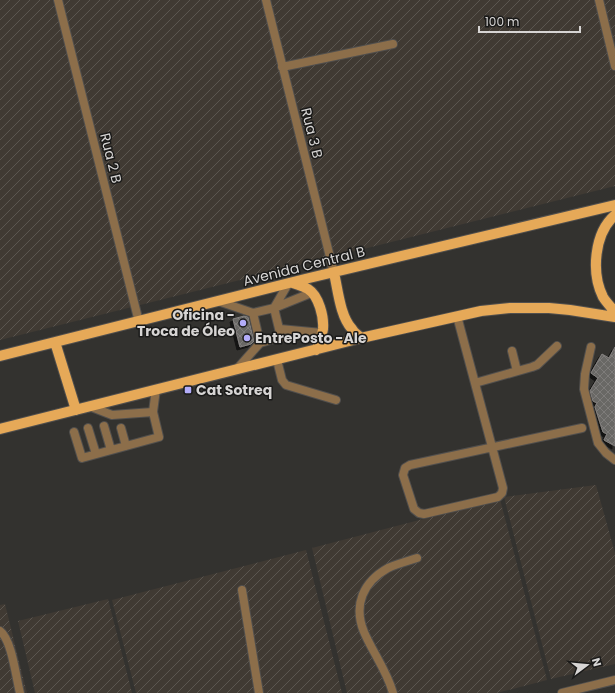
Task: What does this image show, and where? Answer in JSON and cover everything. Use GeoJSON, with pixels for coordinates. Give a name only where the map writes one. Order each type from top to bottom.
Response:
{"type":"FeatureCollection","features":[{"type":"Feature","properties":{"kind":"main road","name":"Avenida Central B"},"geometry":{"type":"LineString","coordinates":[[0,356],[291,283],[615,205]]}},
{"type":"Feature","properties":{"kind":"main road"},"geometry":{"type":"LineString","coordinates":[[615,215],[610,220],[598,244],[595,271],[603,297],[615,312]]}},
{"type":"Feature","properties":{"kind":"main road"},"geometry":{"type":"LineString","coordinates":[[334,273],[342,310],[351,329],[361,338]]}},
{"type":"Feature","properties":{"kind":"main road"},"geometry":{"type":"LineString","coordinates":[[291,283],[308,289],[318,304],[322,319],[322,333],[316,350]]}},
{"type":"Feature","properties":{"kind":"main road"},"geometry":{"type":"LineString","coordinates":[[0,429],[361,338],[490,310],[535,308],[570,310],[615,318]]}},
{"type":"Feature","properties":{"kind":"main road"},"geometry":{"type":"LineString","coordinates":[[55,342],[76,410]]}},
{"type":"Feature","properties":{"kind":"street","name":"Rua 2 B"},"geometry":{"type":"LineString","coordinates":[[58,0],[138,322]]}},
{"type":"Feature","properties":{"kind":"street","name":"Rua 3 B"},"geometry":{"type":"LineString","coordinates":[[266,0],[334,273]]}},
{"type":"Feature","properties":{"kind":"street"},"geometry":{"type":"LineString","coordinates":[[598,0],[615,66]]}},
{"type":"Feature","properties":{"kind":"street"},"geometry":{"type":"LineString","coordinates":[[282,67],[393,44]]}},
{"type":"Feature","properties":{"kind":"street"},"geometry":{"type":"LineString","coordinates":[[274,308],[291,283]]}},
{"type":"Feature","properties":{"kind":"street"},"geometry":{"type":"LineString","coordinates":[[218,302],[253,313],[274,308],[312,293]]}},
{"type":"Feature","properties":{"kind":"street"},"geometry":{"type":"LineString","coordinates":[[237,369],[260,343],[280,338],[280,329],[274,308]]}},
{"type":"Feature","properties":{"kind":"street"},"geometry":{"type":"LineString","coordinates":[[253,313],[260,343]]}},
{"type":"Feature","properties":{"kind":"street"},"geometry":{"type":"LineString","coordinates":[[457,316],[493,448],[503,488],[502,493],[498,497],[424,514],[419,513],[414,509],[403,475],[405,468],[410,465],[493,448],[582,428]]}},
{"type":"Feature","properties":{"kind":"street"},"geometry":{"type":"LineString","coordinates":[[280,329],[322,333]]}},
{"type":"Feature","properties":{"kind":"street"},"geometry":{"type":"LineString","coordinates":[[475,383],[537,364],[557,346]]}},
{"type":"Feature","properties":{"kind":"street"},"geometry":{"type":"LineString","coordinates":[[591,347],[585,374],[584,389],[598,443],[606,453],[615,460]]}},
{"type":"Feature","properties":{"kind":"street"},"geometry":{"type":"LineString","coordinates":[[512,351],[517,371]]}},
{"type":"Feature","properties":{"kind":"street"},"geometry":{"type":"LineString","coordinates":[[277,360],[282,380],[286,384],[336,400]]}},
{"type":"Feature","properties":{"kind":"street"},"geometry":{"type":"LineString","coordinates":[[74,432],[82,458],[158,437],[153,412],[156,389]]}},
{"type":"Feature","properties":{"kind":"street"},"geometry":{"type":"LineString","coordinates":[[88,406],[112,415],[153,412]]}},
{"type":"Feature","properties":{"kind":"street"},"geometry":{"type":"LineString","coordinates":[[104,426],[111,450]]}},
{"type":"Feature","properties":{"kind":"street"},"geometry":{"type":"LineString","coordinates":[[88,428],[96,454]]}},
{"type":"Feature","properties":{"kind":"street"},"geometry":{"type":"LineString","coordinates":[[121,428],[126,446]]}},
{"type":"Feature","properties":{"kind":"street"},"geometry":{"type":"LineString","coordinates":[[393,693],[389,680],[364,632],[359,612],[362,594],[371,580],[389,568],[417,558]]}},
{"type":"Feature","properties":{"kind":"street"},"geometry":{"type":"LineString","coordinates":[[242,590],[259,693]]}},
{"type":"Feature","properties":{"kind":"street"},"geometry":{"type":"LineString","coordinates":[[0,631],[9,644],[20,693]]}},
{"type":"Feature","properties":{"kind":"street"},"geometry":{"type":"LineString","coordinates":[[562,693],[615,680]]}},
{"type":"Feature","properties":{"kind":"shaded area"},"geometry":{"type":"Polygon","coordinates":[[[0,0],[615,0],[615,186],[0,340],[0,0]]]}},
{"type":"Feature","properties":{"kind":"shaded area"},"geometry":{"type":"Polygon","coordinates":[[[596,485],[615,553],[615,664],[551,679],[504,497],[596,485]]]}},
{"type":"Feature","properties":{"kind":"shaded area"},"geometry":{"type":"Polygon","coordinates":[[[500,499],[547,680],[497,693],[347,693],[312,548],[500,499]]]}},
{"type":"Feature","properties":{"kind":"shaded area"},"geometry":{"type":"Polygon","coordinates":[[[306,550],[342,693],[136,693],[112,600],[306,550]]]}},
{"type":"Feature","properties":{"kind":"shaded area"},"geometry":{"type":"Polygon","coordinates":[[[108,599],[132,693],[35,693],[18,621],[108,599]]]}},
{"type":"Feature","properties":{"kind":"shaded area"},"geometry":{"type":"Polygon","coordinates":[[[5,604],[27,693],[0,693],[0,605],[5,604]]]}},
{"type":"Feature","properties":{"kind":"building"},"geometry":{"type":"Polygon","coordinates":[[[244,316],[248,317],[254,341],[251,344],[240,347],[233,319],[244,316]]]}},
{"type":"Feature","properties":{"kind":"building"},"geometry":{"type":"Polygon","coordinates":[[[615,347],[615,446],[604,440],[607,434],[603,432],[595,407],[597,403],[593,401],[590,391],[598,378],[591,373],[602,354],[609,358],[615,347]]]}},
{"type":"Feature","properties":{"kind":"place","name":"Oficina - Troca de Óleo"},"geometry":{"type":"Point","coordinates":[243,323]}},
{"type":"Feature","properties":{"kind":"place","name":"EntrePosto -Ale"},"geometry":{"type":"Point","coordinates":[247,338]}},
{"type":"Feature","properties":{"kind":"place","name":"Cat Sotreq"},"geometry":{"type":"Point","coordinates":[188,390]}}]}
